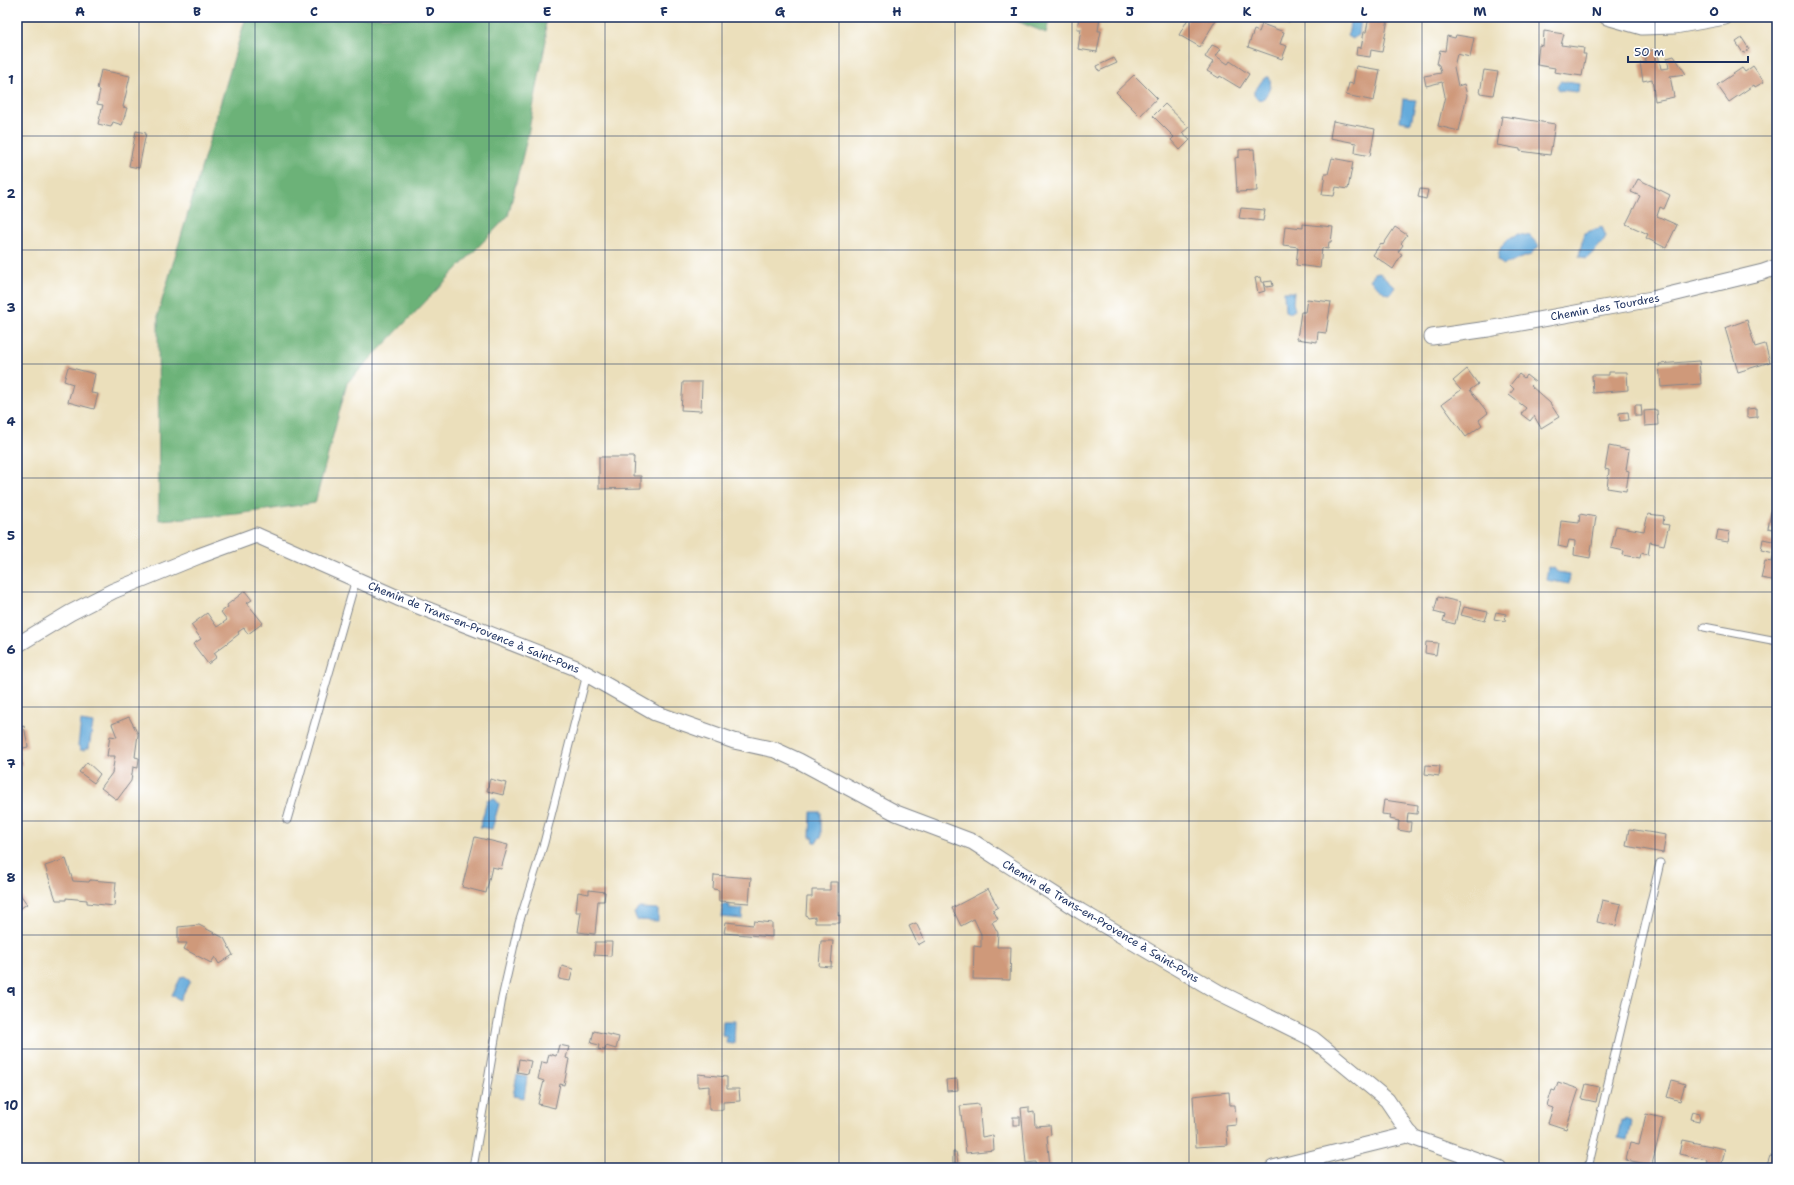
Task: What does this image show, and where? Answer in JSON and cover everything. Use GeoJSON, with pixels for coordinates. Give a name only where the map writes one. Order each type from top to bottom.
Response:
{"type":"FeatureCollection","features":[{"type":"Feature","properties":{"kind":"street"},"geometry":{"type":"LineString","coordinates":[[1607,17],[1642,27],[1675,26],[1725,17]]}},
{"type":"Feature","properties":{"kind":"street","name":"Chemin des Tourdres"},"geometry":{"type":"LineString","coordinates":[[1432,337],[1488,329],[1652,299],[1763,272],[1777,267]]}},
{"type":"Feature","properties":{"kind":"street","name":"Chemin de Trans-en-Provence à Saint-Pons"},"geometry":{"type":"LineString","coordinates":[[17,646],[70,613],[113,591],[199,556],[256,535],[356,579],[576,668],[655,713],[734,741],[775,750],[896,813],[973,842],[1080,911],[1218,992],[1313,1039],[1387,1100],[1412,1137],[1500,1168]]}},
{"type":"Feature","properties":{"kind":"street"},"geometry":{"type":"LineString","coordinates":[[1273,1168],[1411,1134]]}},
{"type":"Feature","properties":{"kind":"lane"},"geometry":{"type":"LineString","coordinates":[[287,820],[356,579]]}},
{"type":"Feature","properties":{"kind":"lane"},"geometry":{"type":"LineString","coordinates":[[1704,627],[1777,641]]}},
{"type":"Feature","properties":{"kind":"lane"},"geometry":{"type":"LineString","coordinates":[[473,1168],[502,998],[518,931],[544,843],[587,674]]}},
{"type":"Feature","properties":{"kind":"lane"},"geometry":{"type":"LineString","coordinates":[[1588,1168],[1660,863]]}},
{"type":"Feature","properties":{"kind":"green space"},"geometry":{"type":"Polygon","coordinates":[[[246,17],[545,17],[546,40],[528,134],[508,216],[347,383],[315,503],[237,514],[159,520],[158,314],[246,17]]]}},
{"type":"Feature","properties":{"kind":"green space"},"geometry":{"type":"Polygon","coordinates":[[[1007,17],[1050,17],[1046,33],[1007,17]]]}},
{"type":"Feature","properties":{"kind":"water"},"geometry":{"type":"Polygon","coordinates":[[[1352,17],[1361,18],[1359,35],[1352,39],[1347,36],[1352,17]]]}},
{"type":"Feature","properties":{"kind":"water"},"geometry":{"type":"Polygon","coordinates":[[[1266,77],[1269,77],[1270,80],[1269,89],[1263,99],[1258,100],[1254,95],[1254,91],[1266,77]]]}},
{"type":"Feature","properties":{"kind":"water"},"geometry":{"type":"Polygon","coordinates":[[[1560,81],[1579,84],[1578,92],[1559,90],[1557,86],[1560,81]]]}},
{"type":"Feature","properties":{"kind":"water"},"geometry":{"type":"Polygon","coordinates":[[[1403,99],[1416,100],[1411,123],[1400,121],[1403,99]]]}},
{"type":"Feature","properties":{"kind":"water"},"geometry":{"type":"Polygon","coordinates":[[[1602,227],[1606,236],[1605,239],[1586,259],[1579,256],[1584,233],[1602,227]]]}},
{"type":"Feature","properties":{"kind":"water"},"geometry":{"type":"Polygon","coordinates":[[[1518,234],[1530,236],[1539,246],[1530,255],[1503,265],[1498,260],[1499,251],[1506,241],[1518,234]]]}},
{"type":"Feature","properties":{"kind":"water"},"geometry":{"type":"Polygon","coordinates":[[[1379,272],[1395,287],[1390,294],[1385,293],[1370,280],[1375,273],[1379,272]]]}},
{"type":"Feature","properties":{"kind":"water"},"geometry":{"type":"Polygon","coordinates":[[[1284,292],[1294,292],[1293,303],[1295,310],[1290,313],[1285,311],[1284,292]]]}},
{"type":"Feature","properties":{"kind":"water"},"geometry":{"type":"Polygon","coordinates":[[[1548,567],[1554,568],[1557,572],[1570,574],[1569,584],[1546,580],[1548,567]]]}},
{"type":"Feature","properties":{"kind":"water"},"geometry":{"type":"Polygon","coordinates":[[[81,721],[93,723],[89,748],[84,750],[80,750],[80,746],[78,746],[81,721]]]}},
{"type":"Feature","properties":{"kind":"water"},"geometry":{"type":"Polygon","coordinates":[[[494,798],[499,804],[492,829],[480,827],[487,801],[494,798]]]}},
{"type":"Feature","properties":{"kind":"water"},"geometry":{"type":"Polygon","coordinates":[[[811,812],[821,812],[821,837],[817,842],[814,842],[813,837],[810,837],[811,812]]]}},
{"type":"Feature","properties":{"kind":"water"},"geometry":{"type":"Polygon","coordinates":[[[723,904],[730,905],[729,908],[743,909],[742,919],[721,917],[723,904]]]}},
{"type":"Feature","properties":{"kind":"water"},"geometry":{"type":"Polygon","coordinates":[[[639,908],[658,909],[658,921],[637,920],[634,913],[639,908]]]}},
{"type":"Feature","properties":{"kind":"water"},"geometry":{"type":"Polygon","coordinates":[[[184,976],[190,981],[180,1000],[172,995],[181,977],[184,976]]]}},
{"type":"Feature","properties":{"kind":"water"},"geometry":{"type":"Polygon","coordinates":[[[723,1021],[735,1021],[734,1044],[726,1043],[727,1037],[722,1036],[723,1021]]]}},
{"type":"Feature","properties":{"kind":"water"},"geometry":{"type":"Polygon","coordinates":[[[517,1075],[527,1077],[524,1098],[513,1096],[517,1075]]]}},
{"type":"Feature","properties":{"kind":"water"},"geometry":{"type":"Polygon","coordinates":[[[1625,1118],[1631,1122],[1627,1141],[1618,1139],[1622,1120],[1624,1121],[1625,1118]]]}},
{"type":"Feature","properties":{"kind":"building"},"geometry":{"type":"Polygon","coordinates":[[[1079,17],[1100,17],[1098,31],[1101,31],[1097,52],[1078,49],[1081,29],[1077,29],[1079,17]]]}},
{"type":"Feature","properties":{"kind":"building"},"geometry":{"type":"Polygon","coordinates":[[[1189,17],[1217,18],[1200,47],[1179,35],[1189,17]]]}},
{"type":"Feature","properties":{"kind":"building"},"geometry":{"type":"Polygon","coordinates":[[[1275,17],[1291,17],[1289,22],[1275,17]]]}},
{"type":"Feature","properties":{"kind":"building"},"geometry":{"type":"Polygon","coordinates":[[[1369,17],[1388,19],[1382,52],[1371,50],[1370,57],[1356,55],[1357,47],[1361,48],[1369,17]]]}},
{"type":"Feature","properties":{"kind":"building"},"geometry":{"type":"Polygon","coordinates":[[[1262,24],[1284,32],[1280,44],[1287,46],[1282,59],[1248,47],[1254,30],[1259,32],[1262,24]]]}},
{"type":"Feature","properties":{"kind":"building"},"geometry":{"type":"Polygon","coordinates":[[[1544,31],[1564,34],[1561,45],[1584,48],[1583,54],[1586,54],[1582,76],[1554,72],[1555,68],[1537,65],[1539,45],[1543,46],[1544,31]]]}},
{"type":"Feature","properties":{"kind":"building"},"geometry":{"type":"Polygon","coordinates":[[[1456,35],[1474,38],[1470,57],[1457,54],[1454,67],[1458,86],[1464,84],[1467,95],[1459,131],[1438,126],[1445,96],[1442,82],[1426,86],[1424,76],[1441,73],[1439,65],[1437,64],[1440,50],[1445,51],[1447,36],[1455,38],[1456,35]]]}},
{"type":"Feature","properties":{"kind":"building"},"geometry":{"type":"Polygon","coordinates":[[[1742,38],[1749,49],[1743,53],[1736,42],[1742,38]]]}},
{"type":"Feature","properties":{"kind":"building"},"geometry":{"type":"Polygon","coordinates":[[[1212,45],[1221,49],[1216,56],[1228,64],[1230,61],[1249,74],[1240,88],[1220,76],[1219,78],[1207,71],[1213,62],[1205,57],[1212,45]]]}},
{"type":"Feature","properties":{"kind":"building"},"geometry":{"type":"Polygon","coordinates":[[[1657,49],[1661,69],[1669,68],[1667,58],[1674,56],[1686,74],[1670,76],[1674,97],[1655,101],[1652,79],[1643,81],[1640,63],[1646,63],[1644,52],[1657,49]]]}},
{"type":"Feature","properties":{"kind":"building"},"geometry":{"type":"Polygon","coordinates":[[[1114,58],[1117,63],[1099,71],[1097,66],[1114,58]]]}},
{"type":"Feature","properties":{"kind":"building"},"geometry":{"type":"Polygon","coordinates":[[[1356,66],[1380,70],[1374,101],[1346,95],[1349,83],[1353,84],[1356,66]]]}},
{"type":"Feature","properties":{"kind":"building"},"geometry":{"type":"Polygon","coordinates":[[[1753,66],[1764,82],[1755,87],[1754,85],[1729,102],[1717,85],[1742,68],[1745,72],[1753,66]]]}},
{"type":"Feature","properties":{"kind":"building"},"geometry":{"type":"Polygon","coordinates":[[[101,70],[130,76],[123,107],[127,108],[122,125],[113,122],[111,127],[98,124],[103,105],[97,104],[100,90],[97,89],[101,70]]]}},
{"type":"Feature","properties":{"kind":"building"},"geometry":{"type":"Polygon","coordinates":[[[1484,70],[1498,72],[1493,95],[1480,93],[1484,70]]]}},
{"type":"Feature","properties":{"kind":"building"},"geometry":{"type":"Polygon","coordinates":[[[1134,75],[1157,98],[1140,116],[1116,92],[1134,75]]]}},
{"type":"Feature","properties":{"kind":"building"},"geometry":{"type":"Polygon","coordinates":[[[1165,104],[1189,127],[1182,133],[1190,140],[1180,150],[1171,140],[1174,137],[1153,116],[1165,104]]]}},
{"type":"Feature","properties":{"kind":"building"},"geometry":{"type":"Polygon","coordinates":[[[1502,116],[1555,124],[1550,155],[1520,151],[1520,149],[1497,145],[1502,116]]]}},
{"type":"Feature","properties":{"kind":"building"},"geometry":{"type":"Polygon","coordinates":[[[1333,121],[1375,129],[1370,156],[1355,153],[1356,143],[1330,138],[1333,121]]]}},
{"type":"Feature","properties":{"kind":"building"},"geometry":{"type":"Polygon","coordinates":[[[136,131],[146,133],[139,168],[129,166],[136,131]]]}},
{"type":"Feature","properties":{"kind":"building"},"geometry":{"type":"Polygon","coordinates":[[[1254,149],[1257,191],[1237,192],[1235,158],[1239,157],[1239,150],[1254,149]]]}},
{"type":"Feature","properties":{"kind":"building"},"geometry":{"type":"Polygon","coordinates":[[[1332,158],[1353,162],[1348,189],[1336,187],[1334,196],[1322,195],[1325,174],[1328,174],[1332,158]]]}},
{"type":"Feature","properties":{"kind":"building"},"geometry":{"type":"Polygon","coordinates":[[[1638,179],[1670,195],[1664,209],[1660,207],[1657,216],[1677,225],[1666,248],[1646,238],[1648,234],[1626,224],[1640,196],[1631,192],[1638,179]]]}},
{"type":"Feature","properties":{"kind":"building"},"geometry":{"type":"Polygon","coordinates":[[[1420,189],[1428,190],[1426,199],[1418,197],[1420,189]]]}},
{"type":"Feature","properties":{"kind":"building"},"geometry":{"type":"Polygon","coordinates":[[[1241,208],[1265,210],[1263,221],[1239,218],[1241,208]]]}},
{"type":"Feature","properties":{"kind":"building"},"geometry":{"type":"Polygon","coordinates":[[[1303,224],[1333,227],[1331,242],[1329,242],[1328,249],[1322,248],[1320,268],[1296,265],[1298,247],[1283,245],[1285,226],[1303,228],[1303,224]]]}},
{"type":"Feature","properties":{"kind":"building"},"geometry":{"type":"Polygon","coordinates":[[[1395,227],[1407,235],[1401,243],[1403,245],[1398,252],[1402,254],[1393,269],[1373,255],[1381,243],[1383,245],[1395,227]]]}},
{"type":"Feature","properties":{"kind":"building"},"geometry":{"type":"Polygon","coordinates":[[[1260,277],[1265,291],[1258,293],[1255,278],[1260,277]]]}},
{"type":"Feature","properties":{"kind":"building"},"geometry":{"type":"Polygon","coordinates":[[[1272,281],[1273,286],[1266,287],[1264,282],[1272,281]]]}},
{"type":"Feature","properties":{"kind":"building"},"geometry":{"type":"Polygon","coordinates":[[[1307,299],[1331,302],[1326,333],[1318,332],[1317,342],[1297,339],[1301,312],[1305,312],[1307,299]]]}},
{"type":"Feature","properties":{"kind":"building"},"geometry":{"type":"Polygon","coordinates":[[[1747,320],[1755,347],[1765,344],[1770,362],[1738,372],[1725,328],[1747,320]]]}},
{"type":"Feature","properties":{"kind":"building"},"geometry":{"type":"Polygon","coordinates":[[[1699,361],[1701,384],[1661,387],[1659,364],[1699,361]]]}},
{"type":"Feature","properties":{"kind":"building"},"geometry":{"type":"Polygon","coordinates":[[[68,367],[95,374],[91,393],[98,394],[94,409],[68,402],[73,384],[64,381],[68,367]]]}},
{"type":"Feature","properties":{"kind":"building"},"geometry":{"type":"Polygon","coordinates":[[[1467,369],[1478,384],[1470,390],[1488,413],[1479,420],[1482,425],[1466,437],[1442,404],[1461,390],[1453,381],[1467,369]]]}},
{"type":"Feature","properties":{"kind":"building"},"geometry":{"type":"Polygon","coordinates":[[[1609,372],[1627,372],[1628,390],[1593,393],[1592,375],[1609,375],[1609,372]]]}},
{"type":"Feature","properties":{"kind":"building"},"geometry":{"type":"Polygon","coordinates":[[[1519,374],[1524,378],[1526,375],[1535,382],[1531,386],[1550,403],[1559,417],[1541,428],[1534,416],[1530,421],[1521,414],[1526,408],[1509,395],[1514,389],[1510,385],[1519,374]]]}},
{"type":"Feature","properties":{"kind":"building"},"geometry":{"type":"Polygon","coordinates":[[[683,382],[702,382],[701,411],[681,410],[683,382]]]}},
{"type":"Feature","properties":{"kind":"building"},"geometry":{"type":"Polygon","coordinates":[[[1635,405],[1641,405],[1642,416],[1635,416],[1635,405]]]}},
{"type":"Feature","properties":{"kind":"building"},"geometry":{"type":"Polygon","coordinates":[[[1757,408],[1757,417],[1747,418],[1747,409],[1757,408]]]}},
{"type":"Feature","properties":{"kind":"building"},"geometry":{"type":"Polygon","coordinates":[[[1657,410],[1658,425],[1645,426],[1644,411],[1657,410]]]}},
{"type":"Feature","properties":{"kind":"building"},"geometry":{"type":"Polygon","coordinates":[[[1628,412],[1629,420],[1620,421],[1619,413],[1628,412]]]}},
{"type":"Feature","properties":{"kind":"building"},"geometry":{"type":"Polygon","coordinates":[[[1609,446],[1629,450],[1626,470],[1629,471],[1626,491],[1607,488],[1609,470],[1605,469],[1609,446]]]}},
{"type":"Feature","properties":{"kind":"building"},"geometry":{"type":"Polygon","coordinates":[[[599,457],[634,457],[633,476],[641,476],[641,488],[599,489],[599,457]]]}},
{"type":"Feature","properties":{"kind":"building"},"geometry":{"type":"Polygon","coordinates":[[[1772,507],[1777,508],[1777,530],[1768,528],[1772,507]]]}},
{"type":"Feature","properties":{"kind":"building"},"geometry":{"type":"Polygon","coordinates":[[[1580,514],[1596,517],[1590,558],[1574,555],[1575,541],[1569,540],[1567,548],[1558,546],[1561,521],[1579,523],[1580,514]]]}},
{"type":"Feature","properties":{"kind":"building"},"geometry":{"type":"Polygon","coordinates":[[[1648,514],[1664,516],[1663,524],[1669,525],[1664,545],[1650,542],[1648,555],[1641,553],[1640,558],[1623,555],[1624,551],[1611,548],[1616,526],[1644,531],[1648,514]]]}},
{"type":"Feature","properties":{"kind":"building"},"geometry":{"type":"Polygon","coordinates":[[[1718,530],[1730,532],[1728,542],[1716,540],[1718,530]]]}},
{"type":"Feature","properties":{"kind":"building"},"geometry":{"type":"Polygon","coordinates":[[[1763,539],[1777,542],[1777,581],[1761,578],[1765,561],[1772,562],[1774,553],[1761,550],[1763,539]]]}},
{"type":"Feature","properties":{"kind":"building"},"geometry":{"type":"Polygon","coordinates":[[[245,591],[252,600],[247,603],[263,623],[248,634],[244,628],[238,632],[239,634],[214,653],[217,657],[208,664],[193,644],[201,639],[191,625],[207,613],[217,627],[227,620],[221,612],[228,607],[227,605],[245,591]]]}},
{"type":"Feature","properties":{"kind":"building"},"geometry":{"type":"Polygon","coordinates":[[[1438,597],[1460,602],[1455,624],[1443,621],[1445,615],[1434,612],[1438,597]]]}},
{"type":"Feature","properties":{"kind":"building"},"geometry":{"type":"Polygon","coordinates":[[[1464,607],[1488,612],[1485,621],[1461,615],[1464,607]]]}},
{"type":"Feature","properties":{"kind":"building"},"geometry":{"type":"Polygon","coordinates":[[[1496,612],[1506,614],[1505,621],[1494,619],[1496,612]]]}},
{"type":"Feature","properties":{"kind":"building"},"geometry":{"type":"Polygon","coordinates":[[[1426,642],[1438,643],[1436,655],[1425,653],[1426,642]]]}},
{"type":"Feature","properties":{"kind":"building"},"geometry":{"type":"Polygon","coordinates":[[[129,717],[138,734],[135,757],[139,758],[138,768],[133,767],[131,781],[117,800],[101,788],[112,773],[115,756],[107,756],[110,736],[117,737],[112,724],[129,717]]]}},
{"type":"Feature","properties":{"kind":"building"},"geometry":{"type":"Polygon","coordinates":[[[21,724],[21,727],[24,726],[28,747],[19,749],[22,765],[17,766],[17,725],[21,724]]]}},
{"type":"Feature","properties":{"kind":"building"},"geometry":{"type":"Polygon","coordinates":[[[87,762],[100,774],[94,783],[79,772],[87,762]]]}},
{"type":"Feature","properties":{"kind":"building"},"geometry":{"type":"Polygon","coordinates":[[[1426,765],[1440,766],[1439,776],[1425,774],[1426,765]]]}},
{"type":"Feature","properties":{"kind":"building"},"geometry":{"type":"Polygon","coordinates":[[[490,779],[506,783],[503,795],[487,791],[490,779]]]}},
{"type":"Feature","properties":{"kind":"building"},"geometry":{"type":"Polygon","coordinates":[[[1384,800],[1418,805],[1417,814],[1408,813],[1407,822],[1411,822],[1410,832],[1398,830],[1399,821],[1390,819],[1391,815],[1382,814],[1384,800]]]}},
{"type":"Feature","properties":{"kind":"building"},"geometry":{"type":"Polygon","coordinates":[[[1629,829],[1666,835],[1663,853],[1626,846],[1629,829]]]}},
{"type":"Feature","properties":{"kind":"building"},"geometry":{"type":"Polygon","coordinates":[[[475,837],[508,845],[501,869],[492,867],[486,893],[462,887],[475,837]]]}},
{"type":"Feature","properties":{"kind":"building"},"geometry":{"type":"Polygon","coordinates":[[[66,859],[73,881],[89,882],[90,880],[116,882],[114,906],[87,903],[87,900],[66,898],[66,900],[56,900],[45,866],[66,859]]]}},
{"type":"Feature","properties":{"kind":"building"},"geometry":{"type":"Polygon","coordinates":[[[714,875],[751,878],[749,903],[719,901],[719,890],[713,889],[714,875]]]}},
{"type":"Feature","properties":{"kind":"building"},"geometry":{"type":"Polygon","coordinates":[[[830,882],[838,882],[838,916],[840,915],[840,923],[815,923],[815,917],[808,918],[806,915],[807,897],[812,897],[812,890],[830,890],[830,882]]]}},
{"type":"Feature","properties":{"kind":"building"},"geometry":{"type":"Polygon","coordinates":[[[988,889],[998,907],[993,910],[998,919],[992,922],[998,933],[997,947],[1011,947],[1010,980],[973,979],[974,946],[981,947],[981,934],[974,919],[961,926],[952,908],[988,889]]]}},
{"type":"Feature","properties":{"kind":"building"},"geometry":{"type":"Polygon","coordinates":[[[17,890],[27,904],[18,910],[17,909],[17,890]]]}},
{"type":"Feature","properties":{"kind":"building"},"geometry":{"type":"Polygon","coordinates":[[[589,890],[605,892],[604,901],[598,901],[595,934],[578,932],[581,912],[576,912],[578,892],[589,894],[589,890]]]}},
{"type":"Feature","properties":{"kind":"building"},"geometry":{"type":"Polygon","coordinates":[[[1602,900],[1621,904],[1616,926],[1597,922],[1602,900]]]}},
{"type":"Feature","properties":{"kind":"building"},"geometry":{"type":"Polygon","coordinates":[[[754,921],[772,923],[772,937],[724,933],[726,922],[753,925],[754,921]]]}},
{"type":"Feature","properties":{"kind":"building"},"geometry":{"type":"Polygon","coordinates":[[[916,923],[925,941],[918,945],[909,926],[916,923]]]}},
{"type":"Feature","properties":{"kind":"building"},"geometry":{"type":"Polygon","coordinates":[[[199,925],[224,938],[233,955],[219,964],[215,957],[211,963],[184,949],[187,943],[178,943],[178,927],[199,925]]]}},
{"type":"Feature","properties":{"kind":"building"},"geometry":{"type":"Polygon","coordinates":[[[821,941],[833,941],[831,967],[819,966],[821,941]]]}},
{"type":"Feature","properties":{"kind":"building"},"geometry":{"type":"Polygon","coordinates":[[[595,942],[612,942],[611,956],[594,955],[595,942]]]}},
{"type":"Feature","properties":{"kind":"building"},"geometry":{"type":"Polygon","coordinates":[[[562,966],[573,969],[570,981],[559,979],[562,966]]]}},
{"type":"Feature","properties":{"kind":"building"},"geometry":{"type":"Polygon","coordinates":[[[594,1031],[619,1037],[616,1049],[606,1046],[605,1050],[598,1049],[599,1045],[591,1043],[594,1031]]]}},
{"type":"Feature","properties":{"kind":"building"},"geometry":{"type":"Polygon","coordinates":[[[559,1045],[569,1047],[566,1058],[569,1059],[564,1085],[560,1084],[555,1108],[538,1104],[544,1081],[538,1079],[542,1062],[547,1063],[549,1054],[556,1056],[559,1045]]]}},
{"type":"Feature","properties":{"kind":"building"},"geometry":{"type":"Polygon","coordinates":[[[519,1059],[531,1061],[528,1074],[517,1072],[519,1059]]]}},
{"type":"Feature","properties":{"kind":"building"},"geometry":{"type":"Polygon","coordinates":[[[698,1074],[727,1077],[727,1089],[739,1089],[740,1101],[723,1102],[723,1110],[709,1110],[709,1086],[698,1087],[698,1074]]]}},
{"type":"Feature","properties":{"kind":"building"},"geometry":{"type":"Polygon","coordinates":[[[957,1079],[958,1090],[947,1091],[946,1080],[957,1079]]]}},
{"type":"Feature","properties":{"kind":"building"},"geometry":{"type":"Polygon","coordinates":[[[1672,1080],[1685,1084],[1680,1101],[1667,1097],[1672,1080]]]}},
{"type":"Feature","properties":{"kind":"building"},"geometry":{"type":"Polygon","coordinates":[[[1558,1082],[1579,1089],[1566,1129],[1548,1123],[1553,1108],[1547,1106],[1552,1090],[1555,1091],[1558,1082]]]}},
{"type":"Feature","properties":{"kind":"building"},"geometry":{"type":"Polygon","coordinates":[[[1586,1084],[1599,1087],[1596,1102],[1582,1099],[1586,1084]]]}},
{"type":"Feature","properties":{"kind":"building"},"geometry":{"type":"Polygon","coordinates":[[[1229,1092],[1230,1105],[1235,1105],[1236,1125],[1226,1126],[1228,1145],[1196,1147],[1193,1096],[1229,1092]]]}},
{"type":"Feature","properties":{"kind":"building"},"geometry":{"type":"Polygon","coordinates":[[[979,1104],[982,1137],[993,1135],[994,1150],[966,1153],[960,1106],[979,1104]]]}},
{"type":"Feature","properties":{"kind":"building"},"geometry":{"type":"Polygon","coordinates":[[[1029,1107],[1029,1113],[1034,1112],[1035,1126],[1050,1125],[1051,1135],[1047,1136],[1050,1166],[1037,1167],[1036,1162],[1026,1163],[1021,1108],[1029,1107]]]}},
{"type":"Feature","properties":{"kind":"building"},"geometry":{"type":"Polygon","coordinates":[[[1692,1111],[1700,1113],[1699,1121],[1690,1119],[1692,1111]]]}},
{"type":"Feature","properties":{"kind":"building"},"geometry":{"type":"Polygon","coordinates":[[[1646,1114],[1663,1118],[1652,1165],[1626,1160],[1630,1143],[1639,1145],[1646,1114]]]}},
{"type":"Feature","properties":{"kind":"building"},"geometry":{"type":"Polygon","coordinates":[[[1013,1117],[1020,1117],[1020,1125],[1013,1125],[1013,1117]]]}},
{"type":"Feature","properties":{"kind":"building"},"geometry":{"type":"Polygon","coordinates":[[[1682,1140],[1725,1149],[1721,1168],[1706,1168],[1707,1160],[1679,1154],[1682,1140]]]}},
{"type":"Feature","properties":{"kind":"building"},"geometry":{"type":"Polygon","coordinates":[[[953,1152],[956,1152],[958,1163],[953,1163],[953,1152]]]}},
{"type":"Feature","properties":{"kind":"building"},"geometry":{"type":"Polygon","coordinates":[[[1774,1154],[1777,1155],[1777,1168],[1766,1168],[1770,1156],[1774,1157],[1774,1154]]]}}]}
